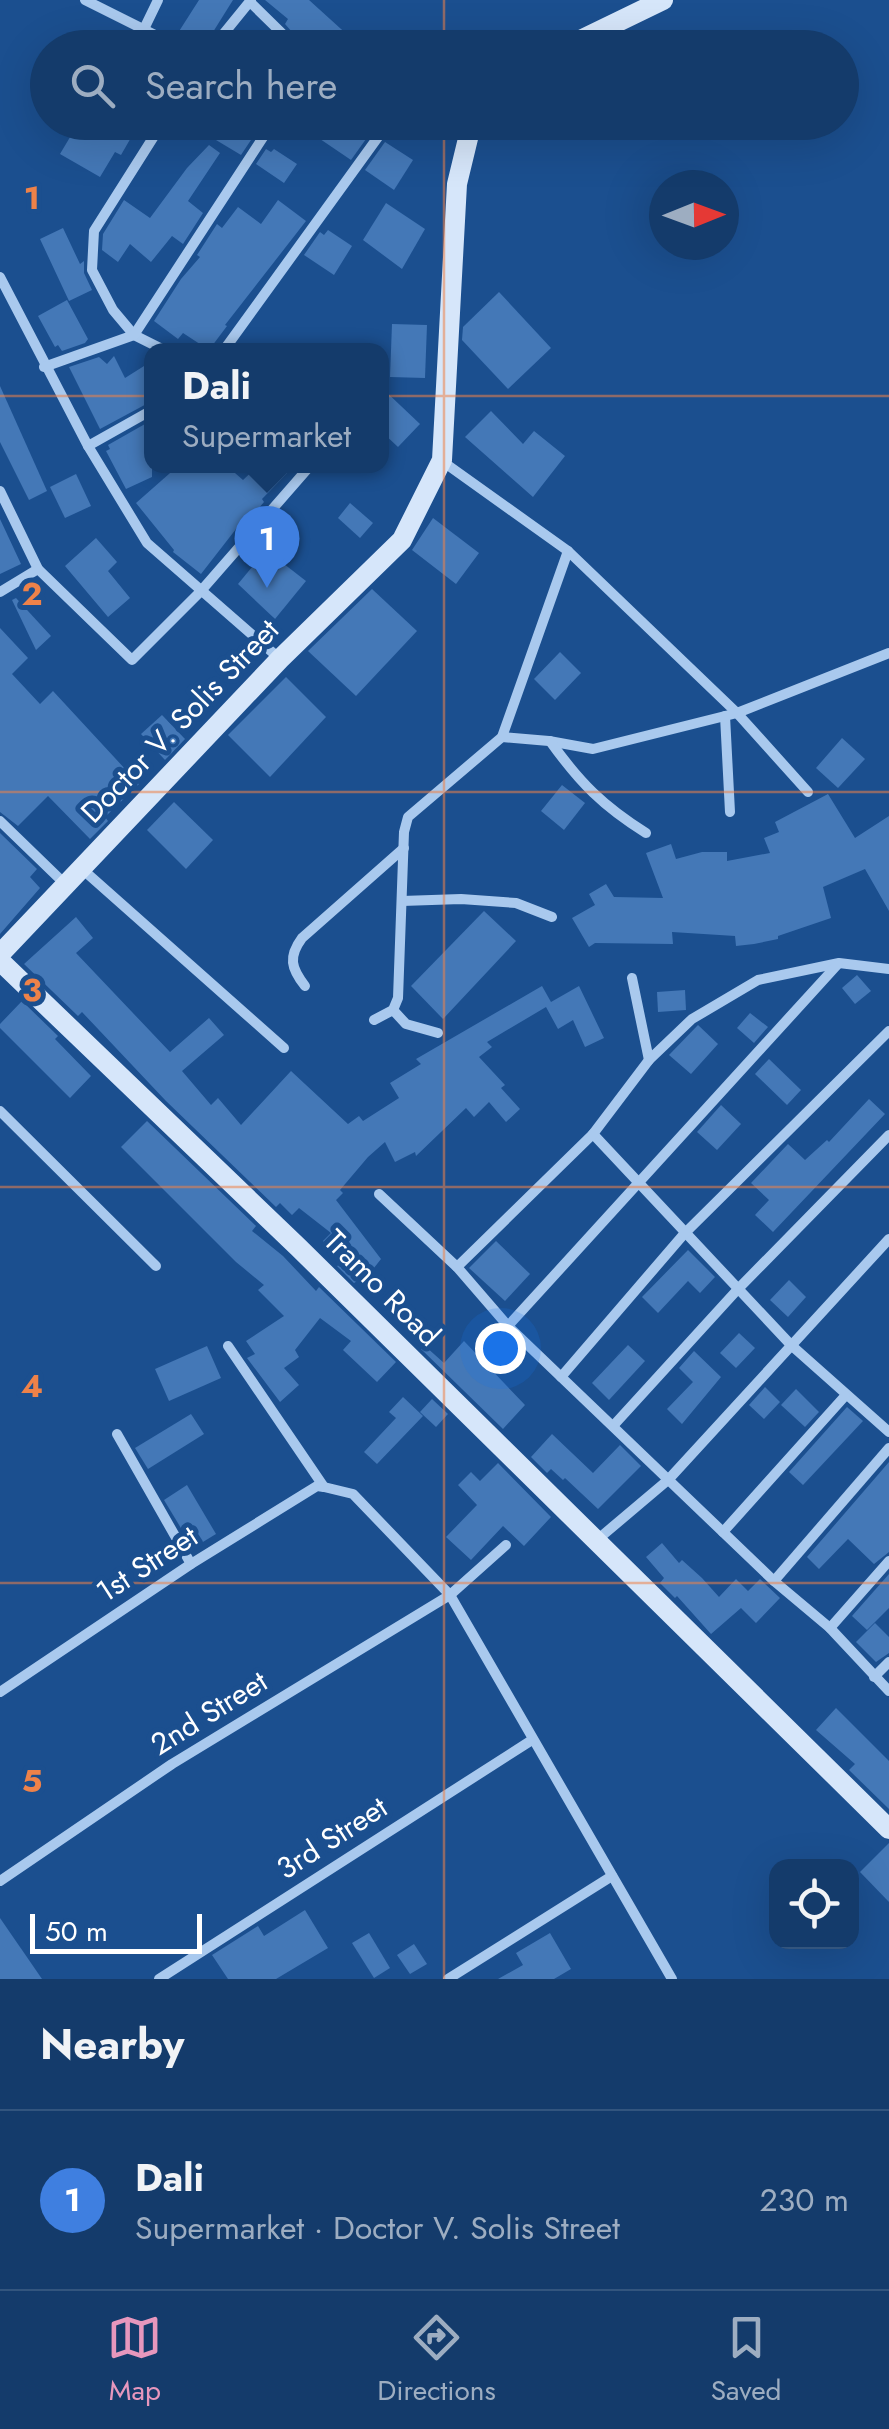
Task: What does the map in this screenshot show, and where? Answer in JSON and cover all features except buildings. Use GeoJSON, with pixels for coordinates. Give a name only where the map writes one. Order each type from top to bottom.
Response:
{"type":"FeatureCollection","features":[{"type":"Feature","properties":{"kind":"street"},"geometry":{"type":"LineString","coordinates":[[85,0],[141,30]]}},
{"type":"Feature","properties":{"kind":"street"},"geometry":{"type":"LineString","coordinates":[[143,30],[158,0]]}},
{"type":"Feature","properties":{"kind":"street"},"geometry":{"type":"LineString","coordinates":[[602,30],[664,0]]}},
{"type":"Feature","properties":{"kind":"street"},"geometry":{"type":"LineString","coordinates":[[227,30],[250,1],[279,30]]}},
{"type":"Feature","properties":{"kind":"street"},"geometry":{"type":"LineString","coordinates":[[150,343],[134,335],[113,310],[92,270],[94,230],[152,140]]}},
{"type":"Feature","properties":{"kind":"street"},"geometry":{"type":"LineString","coordinates":[[44,367],[134,335],[261,140]]}},
{"type":"Feature","properties":{"kind":"street"},"geometry":{"type":"LineString","coordinates":[[229,343],[376,140]]}},
{"type":"Feature","properties":{"kind":"street","name":"Doctor V. Solis Street"},"geometry":{"type":"LineString","coordinates":[[0,958],[65,884],[280,659],[402,540],[442,460],[457,184],[468,140]]}},
{"type":"Feature","properties":{"kind":"street"},"geometry":{"type":"LineString","coordinates":[[0,278],[44,367],[147,544],[280,659]]}},
{"type":"Feature","properties":{"kind":"street"},"geometry":{"type":"LineString","coordinates":[[88,446],[144,414]]}},
{"type":"Feature","properties":{"kind":"street"},"geometry":{"type":"LineString","coordinates":[[442,460],[568,551],[738,713],[808,792]]}},
{"type":"Feature","properties":{"kind":"street"},"geometry":{"type":"LineString","coordinates":[[0,490],[38,569],[132,660],[200,592],[304,473]]}},
{"type":"Feature","properties":{"kind":"street"},"geometry":{"type":"LineString","coordinates":[[374,1020],[393,1010],[398,998],[408,817],[502,737],[568,551]]}},
{"type":"Feature","properties":{"kind":"street"},"geometry":{"type":"LineString","coordinates":[[0,592],[38,569]]}},
{"type":"Feature","properties":{"kind":"street"},"geometry":{"type":"LineString","coordinates":[[502,737],[593,749],[738,713],[885,656],[889,669]]}},
{"type":"Feature","properties":{"kind":"street"},"geometry":{"type":"LineString","coordinates":[[724,716],[730,812]]}},
{"type":"Feature","properties":{"kind":"street"},"geometry":{"type":"LineString","coordinates":[[550,741],[579,782],[607,808],[646,833]]}},
{"type":"Feature","properties":{"kind":"street"},"geometry":{"type":"LineString","coordinates":[[0,820],[65,884]]}},
{"type":"Feature","properties":{"kind":"street"},"geometry":{"type":"LineString","coordinates":[[305,986],[292,969],[295,947],[404,848]]}},
{"type":"Feature","properties":{"kind":"street"},"geometry":{"type":"LineString","coordinates":[[81,868],[284,1048]]}},
{"type":"Feature","properties":{"kind":"street"},"geometry":{"type":"LineString","coordinates":[[402,900],[516,903],[552,916]]}},
{"type":"Feature","properties":{"kind":"street","name":"Tramo Road"},"geometry":{"type":"LineString","coordinates":[[0,958],[889,1830]]}},
{"type":"Feature","properties":{"kind":"street"},"geometry":{"type":"LineString","coordinates":[[508,1326],[838,963]]}},
{"type":"Feature","properties":{"kind":"street"},"geometry":{"type":"LineString","coordinates":[[456,1267],[593,1134],[649,1060],[692,1019],[758,980],[838,963],[889,968]]}},
{"type":"Feature","properties":{"kind":"street"},"geometry":{"type":"LineString","coordinates":[[632,978],[649,1060]]}},
{"type":"Feature","properties":{"kind":"street"},"geometry":{"type":"LineString","coordinates":[[393,1010],[406,1024],[438,1033]]}},
{"type":"Feature","properties":{"kind":"street"},"geometry":{"type":"LineString","coordinates":[[561,1377],[684,1234],[889,1031]]}},
{"type":"Feature","properties":{"kind":"street"},"geometry":{"type":"LineString","coordinates":[[0,1111],[156,1266]]}},
{"type":"Feature","properties":{"kind":"street"},"geometry":{"type":"LineString","coordinates":[[593,1134],[790,1345],[889,1432]]}},
{"type":"Feature","properties":{"kind":"street"},"geometry":{"type":"LineString","coordinates":[[613,1426],[738,1289],[889,1136]]}},
{"type":"Feature","properties":{"kind":"street"},"geometry":{"type":"LineString","coordinates":[[379,1194],[456,1267],[508,1326],[668,1480],[774,1581],[830,1628],[889,1692]]}},
{"type":"Feature","properties":{"kind":"street"},"geometry":{"type":"LineString","coordinates":[[596,1541],[668,1480],[889,1240]]}},
{"type":"Feature","properties":{"kind":"street"},"geometry":{"type":"LineString","coordinates":[[228,1346],[324,1488],[353,1494],[450,1595],[672,1979]]}},
{"type":"Feature","properties":{"kind":"street"},"geometry":{"type":"LineString","coordinates":[[723,1532],[844,1396]]}},
{"type":"Feature","properties":{"kind":"street"},"geometry":{"type":"LineString","coordinates":[[117,1434],[191,1564]]}},
{"type":"Feature","properties":{"kind":"street"},"geometry":{"type":"LineString","coordinates":[[774,1581],[889,1448]]}},
{"type":"Feature","properties":{"kind":"street","name":"1st Street"},"geometry":{"type":"LineString","coordinates":[[0,1692],[191,1564],[317,1486],[324,1488]]}},
{"type":"Feature","properties":{"kind":"street","name":"2nd Street"},"geometry":{"type":"LineString","coordinates":[[0,1882],[172,1764],[450,1595],[506,1545]]}},
{"type":"Feature","properties":{"kind":"street"},"geometry":{"type":"LineString","coordinates":[[830,1628],[889,1561]]}},
{"type":"Feature","properties":{"kind":"street"},"geometry":{"type":"LineString","coordinates":[[874,1677],[889,1662]]}},
{"type":"Feature","properties":{"kind":"street","name":"3rd Street"},"geometry":{"type":"LineString","coordinates":[[158,1979],[532,1740]]}},
{"type":"Feature","properties":{"kind":"street"},"geometry":{"type":"LineString","coordinates":[[448,1979],[612,1876]]}},
{"type":"Feature","properties":{"kind":"place","name":"Dali"},"geometry":{"type":"Point","coordinates":[267,588]}}]}
